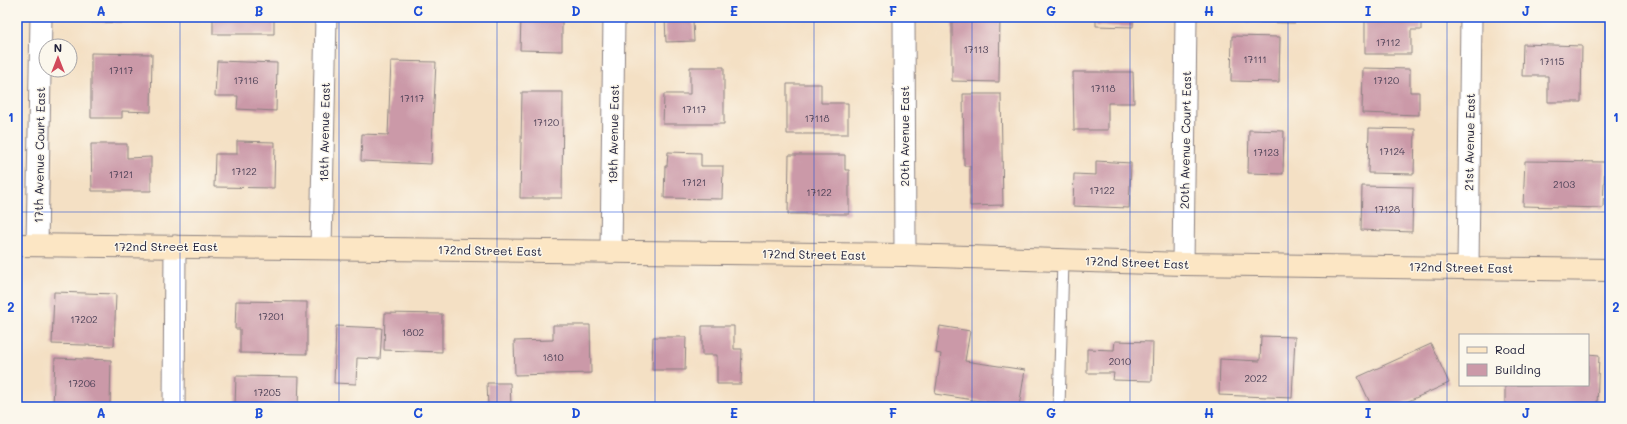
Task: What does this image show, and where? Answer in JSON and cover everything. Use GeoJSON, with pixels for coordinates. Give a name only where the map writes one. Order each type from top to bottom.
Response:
{"type":"FeatureCollection","features":[{"type":"Feature","properties":{"kind":"street","name":"17th Avenue Court East"},"geometry":{"type":"LineString","coordinates":[[27,245],[41,17]]}},
{"type":"Feature","properties":{"kind":"street","name":"18th Avenue East"},"geometry":{"type":"LineString","coordinates":[[321,247],[326,17]]}},
{"type":"Feature","properties":{"kind":"street","name":"19th Avenue East"},"geometry":{"type":"LineString","coordinates":[[611,252],[614,17]]}},
{"type":"Feature","properties":{"kind":"street","name":"20th Avenue East"},"geometry":{"type":"LineString","coordinates":[[904,17],[905,255]]}},
{"type":"Feature","properties":{"kind":"street","name":"20th Avenue Court East"},"geometry":{"type":"LineString","coordinates":[[1184,264],[1186,17]]}},
{"type":"Feature","properties":{"kind":"street","name":"21st Avenue East"},"geometry":{"type":"LineString","coordinates":[[1468,267],[1471,17]]}},
{"type":"Feature","properties":{"kind":"street","name":"172nd Street East"},"geometry":{"type":"LineString","coordinates":[[27,245],[321,247],[905,255],[1184,264],[1610,270]]}},
{"type":"Feature","properties":{"kind":"street"},"geometry":{"type":"LineString","coordinates":[[174,407],[175,246]]}},
{"type":"Feature","properties":{"kind":"lane"},"geometry":{"type":"LineString","coordinates":[[1059,407],[1063,260]]}},
{"type":"Feature","properties":{"kind":"building"},"geometry":{"type":"Polygon","coordinates":[[[91,17],[132,17],[132,23],[91,22],[91,17]]]}},
{"type":"Feature","properties":{"kind":"building"},"geometry":{"type":"Polygon","coordinates":[[[213,17],[274,17],[274,34],[213,34],[213,17]]]}},
{"type":"Feature","properties":{"kind":"building"},"geometry":{"type":"Polygon","coordinates":[[[521,17],[562,17],[562,51],[520,50],[521,17]]]}},
{"type":"Feature","properties":{"kind":"building"},"geometry":{"type":"Polygon","coordinates":[[[665,17],[724,17],[724,21],[693,21],[694,41],[666,42],[665,17]]]}},
{"type":"Feature","properties":{"kind":"building"},"geometry":{"type":"Polygon","coordinates":[[[952,17],[1000,17],[999,82],[952,81],[952,17]]]}},
{"type":"Feature","properties":{"kind":"building"},"geometry":{"type":"Polygon","coordinates":[[[1096,17],[1133,17],[1133,27],[1096,26],[1096,17]]]}},
{"type":"Feature","properties":{"kind":"building"},"geometry":{"type":"Polygon","coordinates":[[[1247,17],[1295,17],[1295,23],[1247,22],[1247,17]]]}},
{"type":"Feature","properties":{"kind":"building"},"geometry":{"type":"Polygon","coordinates":[[[1365,17],[1421,17],[1421,30],[1411,30],[1411,54],[1365,54],[1365,17]]]}},
{"type":"Feature","properties":{"kind":"building"},"geometry":{"type":"Polygon","coordinates":[[[1232,36],[1280,37],[1279,82],[1231,81],[1232,36]]]}},
{"type":"Feature","properties":{"kind":"building"},"geometry":{"type":"Polygon","coordinates":[[[1523,44],[1582,46],[1581,102],[1548,102],[1548,76],[1522,76],[1523,44]]]}},
{"type":"Feature","properties":{"kind":"building"},"geometry":{"type":"Polygon","coordinates":[[[91,53],[152,54],[151,112],[122,111],[122,118],[91,118],[91,53]]]}},
{"type":"Feature","properties":{"kind":"building"},"geometry":{"type":"Polygon","coordinates":[[[217,61],[277,63],[276,111],[237,109],[238,96],[215,96],[217,61]]]}},
{"type":"Feature","properties":{"kind":"building"},"geometry":{"type":"Polygon","coordinates":[[[391,61],[436,62],[431,164],[361,161],[362,134],[388,135],[391,61]]]}},
{"type":"Feature","properties":{"kind":"building"},"geometry":{"type":"Polygon","coordinates":[[[690,67],[724,67],[724,124],[663,124],[664,94],[690,94],[690,67]]]}},
{"type":"Feature","properties":{"kind":"building"},"geometry":{"type":"Polygon","coordinates":[[[1363,68],[1410,69],[1410,92],[1419,92],[1419,115],[1362,113],[1363,68]]]}},
{"type":"Feature","properties":{"kind":"building"},"geometry":{"type":"Polygon","coordinates":[[[1073,72],[1133,72],[1134,103],[1108,103],[1108,130],[1074,130],[1073,72]]]}},
{"type":"Feature","properties":{"kind":"building"},"geometry":{"type":"Polygon","coordinates":[[[787,84],[821,84],[821,103],[848,103],[848,134],[787,134],[787,84]]]}},
{"type":"Feature","properties":{"kind":"building"},"geometry":{"type":"Polygon","coordinates":[[[522,92],[563,92],[562,198],[520,198],[522,92]]]}},
{"type":"Feature","properties":{"kind":"building"},"geometry":{"type":"Polygon","coordinates":[[[963,94],[1001,94],[1003,205],[970,206],[970,166],[964,166],[963,94]]]}},
{"type":"Feature","properties":{"kind":"building"},"geometry":{"type":"Polygon","coordinates":[[[1369,128],[1415,129],[1414,174],[1368,173],[1369,128]]]}},
{"type":"Feature","properties":{"kind":"building"},"geometry":{"type":"Polygon","coordinates":[[[1249,130],[1284,131],[1283,174],[1248,173],[1249,130]]]}},
{"type":"Feature","properties":{"kind":"building"},"geometry":{"type":"Polygon","coordinates":[[[237,141],[275,142],[274,188],[214,187],[215,154],[237,154],[237,141]]]}},
{"type":"Feature","properties":{"kind":"building"},"geometry":{"type":"Polygon","coordinates":[[[91,144],[127,144],[127,158],[151,157],[151,191],[92,191],[91,144]]]}},
{"type":"Feature","properties":{"kind":"building"},"geometry":{"type":"Polygon","coordinates":[[[668,152],[701,153],[701,166],[723,166],[722,199],[664,198],[665,166],[667,166],[668,152]]]}},
{"type":"Feature","properties":{"kind":"building"},"geometry":{"type":"Polygon","coordinates":[[[789,155],[845,155],[845,170],[849,170],[849,214],[788,214],[789,155]]]}},
{"type":"Feature","properties":{"kind":"building"},"geometry":{"type":"Polygon","coordinates":[[[1096,161],[1131,163],[1129,208],[1073,206],[1074,174],[1096,175],[1096,161]]]}},
{"type":"Feature","properties":{"kind":"building"},"geometry":{"type":"Polygon","coordinates":[[[1525,161],[1605,162],[1603,208],[1523,206],[1525,161]]]}},
{"type":"Feature","properties":{"kind":"building"},"geometry":{"type":"Polygon","coordinates":[[[1362,186],[1413,187],[1412,232],[1361,230],[1362,186]]]}},
{"type":"Feature","properties":{"kind":"building"},"geometry":{"type":"Polygon","coordinates":[[[54,292],[116,294],[114,346],[52,344],[54,292]]]}},
{"type":"Feature","properties":{"kind":"building"},"geometry":{"type":"Polygon","coordinates":[[[236,301],[307,302],[307,354],[240,353],[240,329],[235,329],[236,301]]]}},
{"type":"Feature","properties":{"kind":"building"},"geometry":{"type":"Polygon","coordinates":[[[385,313],[442,314],[442,352],[384,350],[385,313]]]}},
{"type":"Feature","properties":{"kind":"building"},"geometry":{"type":"Polygon","coordinates":[[[553,325],[590,325],[591,373],[515,375],[514,341],[553,340],[553,325]]]}},
{"type":"Feature","properties":{"kind":"building"},"geometry":{"type":"Polygon","coordinates":[[[336,326],[382,328],[380,359],[357,358],[356,384],[334,383],[336,326]]]}},
{"type":"Feature","properties":{"kind":"building"},"geometry":{"type":"Polygon","coordinates":[[[702,326],[734,326],[734,349],[742,349],[741,384],[717,384],[717,355],[702,355],[702,326]]]}},
{"type":"Feature","properties":{"kind":"building"},"geometry":{"type":"Polygon","coordinates":[[[940,326],[970,331],[965,361],[1025,370],[1019,407],[935,394],[941,354],[936,353],[940,326]]]}},
{"type":"Feature","properties":{"kind":"building"},"geometry":{"type":"Polygon","coordinates":[[[1261,336],[1295,337],[1292,398],[1219,395],[1220,359],[1260,361],[1261,336]]]}},
{"type":"Feature","properties":{"kind":"building"},"geometry":{"type":"Polygon","coordinates":[[[653,337],[686,337],[685,370],[652,370],[653,337]]]}},
{"type":"Feature","properties":{"kind":"building"},"geometry":{"type":"Polygon","coordinates":[[[1115,341],[1153,342],[1152,381],[1113,380],[1114,373],[1087,373],[1087,349],[1114,350],[1115,341]]]}},
{"type":"Feature","properties":{"kind":"building"},"geometry":{"type":"Polygon","coordinates":[[[1431,344],[1449,383],[1395,407],[1372,407],[1358,377],[1431,344]]]}},
{"type":"Feature","properties":{"kind":"building"},"geometry":{"type":"Polygon","coordinates":[[[1589,354],[1599,355],[1597,407],[1505,407],[1505,386],[1589,386],[1589,354]]]}},
{"type":"Feature","properties":{"kind":"building"},"geometry":{"type":"Polygon","coordinates":[[[55,358],[111,360],[110,407],[53,407],[55,358]]]}},
{"type":"Feature","properties":{"kind":"building"},"geometry":{"type":"Polygon","coordinates":[[[236,376],[299,377],[298,407],[235,407],[236,376]]]}},
{"type":"Feature","properties":{"kind":"building"},"geometry":{"type":"Polygon","coordinates":[[[487,383],[510,383],[511,407],[488,407],[487,383]]]}}]}
